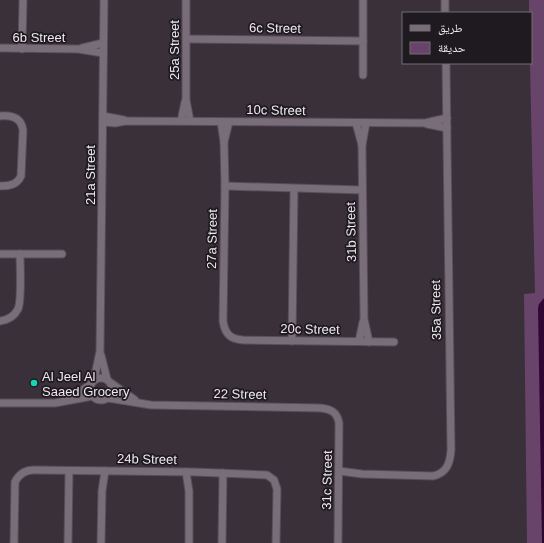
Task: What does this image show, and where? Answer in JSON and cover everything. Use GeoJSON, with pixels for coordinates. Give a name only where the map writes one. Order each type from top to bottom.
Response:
{"type":"FeatureCollection","features":[{"type":"Feature","properties":{"kind":"street"},"geometry":{"type":"LineString","coordinates":[[22,0],[22,49]]}},
{"type":"Feature","properties":{"kind":"street","name":"21a Street"},"geometry":{"type":"LineString","coordinates":[[92,382],[100,350],[104,0]]}},
{"type":"Feature","properties":{"kind":"street","name":"25a Street"},"geometry":{"type":"LineString","coordinates":[[186,0],[186,100],[190,121]]}},
{"type":"Feature","properties":{"kind":"street"},"geometry":{"type":"LineString","coordinates":[[363,0],[363,75]]}},
{"type":"Feature","properties":{"kind":"street"},"geometry":{"type":"LineString","coordinates":[[445,0],[445,12]]}},
{"type":"Feature","properties":{"kind":"street","name":"6c Street"},"geometry":{"type":"LineString","coordinates":[[187,39],[363,41]]}},
{"type":"Feature","properties":{"kind":"street","name":"6b Street"},"geometry":{"type":"LineString","coordinates":[[78,49],[104,43]]}},
{"type":"Feature","properties":{"kind":"street","name":"6b Street"},"geometry":{"type":"LineString","coordinates":[[0,48],[78,49],[103,53]]}},
{"type":"Feature","properties":{"kind":"street","name":"35a Street"},"geometry":{"type":"LineString","coordinates":[[339,475],[362,474],[433,476],[442,473],[450,462],[446,64]]}},
{"type":"Feature","properties":{"kind":"street","name":"25a Street"},"geometry":{"type":"LineString","coordinates":[[181,121],[186,100]]}},
{"type":"Feature","properties":{"kind":"street"},"geometry":{"type":"LineString","coordinates":[[0,116],[13,121],[20,130],[22,171],[20,179],[17,183],[12,186],[0,186]]}},
{"type":"Feature","properties":{"kind":"street","name":"10c Street"},"geometry":{"type":"LineString","coordinates":[[103,119],[126,121],[425,123],[447,118]]}},
{"type":"Feature","properties":{"kind":"street","name":"27a Street"},"geometry":{"type":"LineString","coordinates":[[221,122],[224,142],[225,186],[223,321],[227,335]]}},
{"type":"Feature","properties":{"kind":"street","name":"27a Street"},"geometry":{"type":"LineString","coordinates":[[224,142],[230,122]]}},
{"type":"Feature","properties":{"kind":"street","name":"31b Street"},"geometry":{"type":"LineString","coordinates":[[356,123],[362,145]]}},
{"type":"Feature","properties":{"kind":"street","name":"31b Street"},"geometry":{"type":"LineString","coordinates":[[366,123],[362,145],[362,190],[364,319],[369,342]]}},
{"type":"Feature","properties":{"kind":"street","name":"10c Street"},"geometry":{"type":"LineString","coordinates":[[425,123],[447,128]]}},
{"type":"Feature","properties":{"kind":"street"},"geometry":{"type":"LineString","coordinates":[[0,183],[13,181],[19,174],[21,142]]}},
{"type":"Feature","properties":{"kind":"street"},"geometry":{"type":"LineString","coordinates":[[225,186],[362,190]]}},
{"type":"Feature","properties":{"kind":"street"},"geometry":{"type":"LineString","coordinates":[[292,341],[294,188]]}},
{"type":"Feature","properties":{"kind":"street"},"geometry":{"type":"LineString","coordinates":[[0,254],[62,254]]}},
{"type":"Feature","properties":{"kind":"street"},"geometry":{"type":"LineString","coordinates":[[0,322],[10,321],[17,316],[20,310],[20,254]]}},
{"type":"Feature","properties":{"kind":"street","name":"31b Street"},"geometry":{"type":"LineString","coordinates":[[359,341],[364,319]]}},
{"type":"Feature","properties":{"kind":"street","name":"20c Street"},"geometry":{"type":"LineString","coordinates":[[227,335],[231,338],[243,340],[394,342]]}},
{"type":"Feature","properties":{"kind":"street","name":"21a Street"},"geometry":{"type":"LineString","coordinates":[[100,350],[109,381]]}},
{"type":"Feature","properties":{"kind":"street"},"geometry":{"type":"LineString","coordinates":[[67,400],[92,382],[99,378],[109,381],[112,391],[108,398],[99,400],[93,396],[90,388],[92,382]]}},
{"type":"Feature","properties":{"kind":"street","name":"22 Street"},"geometry":{"type":"LineString","coordinates":[[109,381],[138,402]]}},
{"type":"Feature","properties":{"kind":"street"},"geometry":{"type":"LineString","coordinates":[[0,403],[50,403],[93,396]]}},
{"type":"Feature","properties":{"kind":"street","name":"22 Street"},"geometry":{"type":"LineString","coordinates":[[108,398],[158,405],[325,408],[332,411],[338,417]]}},
{"type":"Feature","properties":{"kind":"street","name":"31c Street"},"geometry":{"type":"LineString","coordinates":[[338,417],[338,543]]}},
{"type":"Feature","properties":{"kind":"street","name":"24b Street"},"geometry":{"type":"LineString","coordinates":[[14,543],[15,482],[20,474],[29,470],[190,472],[267,475],[274,480],[278,493],[276,543]]}},
{"type":"Feature","properties":{"kind":"street"},"geometry":{"type":"LineString","coordinates":[[68,543],[69,471]]}},
{"type":"Feature","properties":{"kind":"street"},"geometry":{"type":"LineString","coordinates":[[101,543],[102,491],[99,483],[102,471]]}},
{"type":"Feature","properties":{"kind":"street"},"geometry":{"type":"LineString","coordinates":[[189,543],[190,472]]}},
{"type":"Feature","properties":{"kind":"street"},"geometry":{"type":"LineString","coordinates":[[222,543],[223,473]]}},
{"type":"Feature","properties":{"kind":"green space"},"geometry":{"type":"Polygon","coordinates":[[[529,0],[544,0],[544,543],[527,543],[524,294],[535,293],[530,64],[532,64],[532,12],[529,12],[529,0]]]}},
{"type":"Feature","properties":{"kind":"shaded area"},"geometry":{"type":"Polygon","coordinates":[[[544,298],[544,543],[542,543],[538,308],[539,304],[544,298]]]}},
{"type":"Feature","properties":{"kind":"place","name":"Al Jeel Al Saaed Grocery"},"geometry":{"type":"Point","coordinates":[34,383]}}]}
